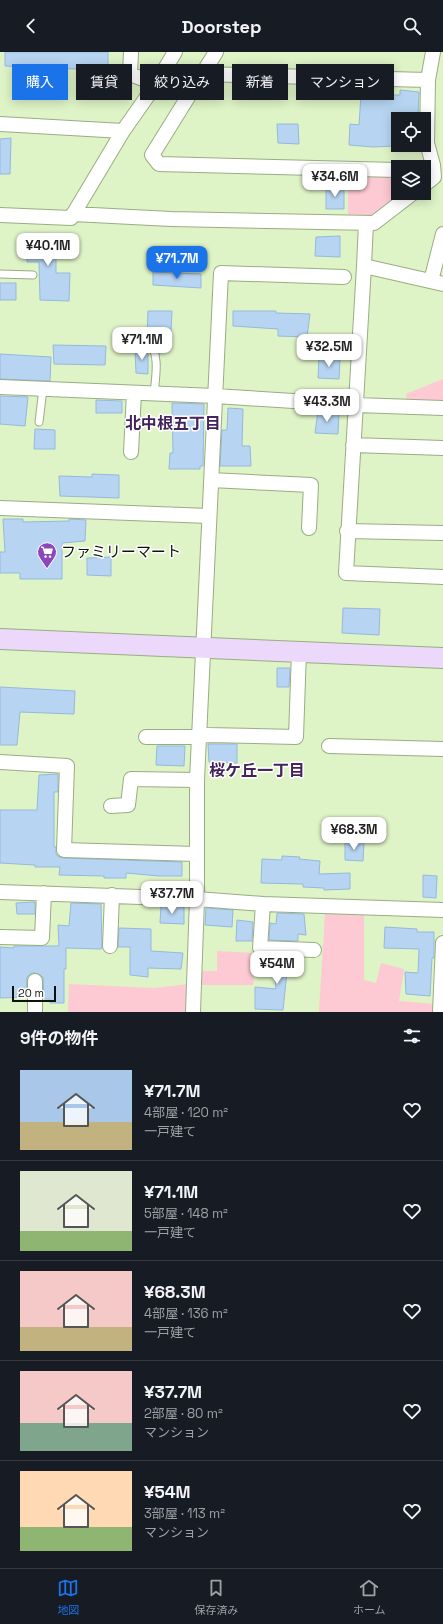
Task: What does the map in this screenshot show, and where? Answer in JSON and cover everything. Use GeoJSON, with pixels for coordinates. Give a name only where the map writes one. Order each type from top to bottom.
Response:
{"type":"FeatureCollection","features":[{"type":"Feature","properties":{"kind":"street"},"geometry":{"type":"LineString","coordinates":[[131,52],[130,74],[140,78]]}},
{"type":"Feature","properties":{"kind":"street"},"geometry":{"type":"LineString","coordinates":[[168,64],[175,52]]}},
{"type":"Feature","properties":{"kind":"street"},"geometry":{"type":"LineString","coordinates":[[208,64],[216,52]]}},
{"type":"Feature","properties":{"kind":"street"},"geometry":{"type":"LineString","coordinates":[[431,179],[434,177],[433,165],[427,143],[428,80],[433,52]]}},
{"type":"Feature","properties":{"kind":"street"},"geometry":{"type":"LineString","coordinates":[[224,75],[428,80]]}},
{"type":"Feature","properties":{"kind":"street"},"geometry":{"type":"LineString","coordinates":[[0,215],[71,218],[123,131],[145,100]]}},
{"type":"Feature","properties":{"kind":"street"},"geometry":{"type":"LineString","coordinates":[[185,100],[152,155],[158,164],[391,170]]}},
{"type":"Feature","properties":{"kind":"street"},"geometry":{"type":"LineString","coordinates":[[0,124],[123,131]]}},
{"type":"Feature","properties":{"kind":"street"},"geometry":{"type":"LineString","coordinates":[[73,214],[171,219],[374,223],[404,200]]}},
{"type":"Feature","properties":{"kind":"street"},"geometry":{"type":"LineString","coordinates":[[366,223],[346,573],[443,577]]}},
{"type":"Feature","properties":{"kind":"street"},"geometry":{"type":"LineString","coordinates":[[364,266],[437,282],[443,234]]}},
{"type":"Feature","properties":{"kind":"street"},"geometry":{"type":"LineString","coordinates":[[193,1012],[197,780],[221,273],[344,277]]}},
{"type":"Feature","properties":{"kind":"street"},"geometry":{"type":"LineString","coordinates":[[0,387],[443,408]]}},
{"type":"Feature","properties":{"kind":"street"},"geometry":{"type":"LineString","coordinates":[[130,452],[134,393]]}},
{"type":"Feature","properties":{"kind":"street"},"geometry":{"type":"LineString","coordinates":[[353,445],[443,448]]}},
{"type":"Feature","properties":{"kind":"street"},"geometry":{"type":"LineString","coordinates":[[211,480],[311,485],[309,528]]}},
{"type":"Feature","properties":{"kind":"street"},"geometry":{"type":"LineString","coordinates":[[0,508],[209,516]]}},
{"type":"Feature","properties":{"kind":"street"},"geometry":{"type":"LineString","coordinates":[[348,531],[443,533]]}},
{"type":"Feature","properties":{"kind":"street"},"geometry":{"type":"LineString","coordinates":[[0,639],[443,658]]}},
{"type":"Feature","properties":{"kind":"street"},"geometry":{"type":"LineString","coordinates":[[146,738],[200,737],[207,735],[296,738],[299,651]]}},
{"type":"Feature","properties":{"kind":"street"},"geometry":{"type":"LineString","coordinates":[[329,746],[443,749]]}},
{"type":"Feature","properties":{"kind":"street"},"geometry":{"type":"LineString","coordinates":[[0,762],[67,766],[64,850],[196,854]]}},
{"type":"Feature","properties":{"kind":"street"},"geometry":{"type":"LineString","coordinates":[[111,806],[128,805],[131,780],[197,780]]}},
{"type":"Feature","properties":{"kind":"street"},"geometry":{"type":"LineString","coordinates":[[0,892],[112,895],[262,904],[443,910]]}},
{"type":"Feature","properties":{"kind":"street"},"geometry":{"type":"LineString","coordinates":[[0,937],[42,938],[44,893]]}},
{"type":"Feature","properties":{"kind":"street"},"geometry":{"type":"LineString","coordinates":[[110,946],[112,895]]}},
{"type":"Feature","properties":{"kind":"street"},"geometry":{"type":"LineString","coordinates":[[262,904],[260,948],[314,950]]}},
{"type":"Feature","properties":{"kind":"street"},"geometry":{"type":"LineString","coordinates":[[440,1012],[443,942]]}},
{"type":"Feature","properties":{"kind":"street"},"geometry":{"type":"LineString","coordinates":[[35,981],[35,1012]]}},
{"type":"Feature","properties":{"kind":"lane"},"geometry":{"type":"LineString","coordinates":[[0,274],[33,275]]}},
{"type":"Feature","properties":{"kind":"lane"},"geometry":{"type":"LineString","coordinates":[[133,337],[148,343],[154,349],[156,357],[154,394]]}},
{"type":"Feature","properties":{"kind":"lane"},"geometry":{"type":"LineString","coordinates":[[39,422],[43,389]]}},
{"type":"Feature","properties":{"kind":"shaded area"},"geometry":{"type":"Polygon","coordinates":[[[348,177],[391,177],[392,200],[370,216],[348,214],[348,177]]]}},
{"type":"Feature","properties":{"kind":"shaded area"},"geometry":{"type":"Polygon","coordinates":[[[443,379],[443,401],[407,401],[406,394],[443,379]]]}},
{"type":"Feature","properties":{"kind":"shaded area"},"geometry":{"type":"Polygon","coordinates":[[[325,912],[364,914],[364,980],[376,983],[381,963],[404,969],[399,1001],[436,1004],[436,1012],[319,1012],[325,912]]]}},
{"type":"Feature","properties":{"kind":"shaded area"},"geometry":{"type":"Polygon","coordinates":[[[217,951],[255,953],[253,985],[200,985],[201,971],[217,971],[217,951]]]}},
{"type":"Feature","properties":{"kind":"shaded area"},"geometry":{"type":"Polygon","coordinates":[[[69,984],[154,988],[189,984],[189,1012],[68,1012],[69,984]]]}},
{"type":"Feature","properties":{"kind":"building"},"geometry":{"type":"Polygon","coordinates":[[[5,52],[108,52],[108,64],[76,64],[76,69],[68,69],[68,64],[12,64],[12,66],[5,66],[5,52]]]}},
{"type":"Feature","properties":{"kind":"building"},"geometry":{"type":"Polygon","coordinates":[[[400,90],[419,92],[418,112],[391,112],[391,146],[373,147],[349,145],[350,124],[359,125],[361,100],[394,100],[394,95],[400,95],[400,90]]]}},
{"type":"Feature","properties":{"kind":"building"},"geometry":{"type":"Polygon","coordinates":[[[277,124],[298,124],[299,144],[278,143],[277,124]]]}},
{"type":"Feature","properties":{"kind":"building"},"geometry":{"type":"Polygon","coordinates":[[[11,138],[10,174],[0,174],[0,139],[11,138]]]}},
{"type":"Feature","properties":{"kind":"building"},"geometry":{"type":"Polygon","coordinates":[[[326,186],[344,186],[344,209],[326,209],[326,186]]]}},
{"type":"Feature","properties":{"kind":"building"},"geometry":{"type":"Polygon","coordinates":[[[26,234],[56,234],[56,273],[70,273],[69,301],[40,300],[39,262],[27,262],[26,234]]]}},
{"type":"Feature","properties":{"kind":"building"},"geometry":{"type":"Polygon","coordinates":[[[340,236],[340,257],[315,256],[316,237],[340,236]]]}},
{"type":"Feature","properties":{"kind":"building"},"geometry":{"type":"Polygon","coordinates":[[[153,272],[201,274],[201,288],[153,285],[153,272]]]}},
{"type":"Feature","properties":{"kind":"building"},"geometry":{"type":"Polygon","coordinates":[[[0,283],[16,283],[16,300],[0,300],[0,283]]]}},
{"type":"Feature","properties":{"kind":"building"},"geometry":{"type":"Polygon","coordinates":[[[148,311],[172,311],[170,350],[159,350],[156,343],[147,337],[148,311]]]}},
{"type":"Feature","properties":{"kind":"building"},"geometry":{"type":"Polygon","coordinates":[[[233,311],[276,311],[276,313],[310,314],[307,337],[278,336],[278,329],[233,326],[233,311]]]}},
{"type":"Feature","properties":{"kind":"building"},"geometry":{"type":"Polygon","coordinates":[[[53,345],[106,346],[105,365],[54,364],[53,345]]]}},
{"type":"Feature","properties":{"kind":"building"},"geometry":{"type":"Polygon","coordinates":[[[135,349],[148,350],[148,374],[136,373],[135,349]]]}},
{"type":"Feature","properties":{"kind":"building"},"geometry":{"type":"Polygon","coordinates":[[[0,354],[51,357],[50,381],[0,379],[0,354]]]}},
{"type":"Feature","properties":{"kind":"building"},"geometry":{"type":"Polygon","coordinates":[[[319,356],[340,358],[339,379],[318,378],[319,356]]]}},
{"type":"Feature","properties":{"kind":"building"},"geometry":{"type":"Polygon","coordinates":[[[0,396],[28,397],[25,426],[0,424],[0,396]]]}},
{"type":"Feature","properties":{"kind":"building"},"geometry":{"type":"Polygon","coordinates":[[[96,400],[122,401],[122,413],[96,413],[96,400]]]}},
{"type":"Feature","properties":{"kind":"building"},"geometry":{"type":"Polygon","coordinates":[[[172,403],[204,404],[203,466],[200,466],[200,469],[169,469],[170,453],[173,453],[172,403]]]}},
{"type":"Feature","properties":{"kind":"building"},"geometry":{"type":"Polygon","coordinates":[[[228,408],[243,409],[242,446],[250,446],[251,466],[220,466],[222,430],[227,430],[228,408]]]}},
{"type":"Feature","properties":{"kind":"building"},"geometry":{"type":"Polygon","coordinates":[[[318,411],[339,412],[338,434],[315,433],[318,411]]]}},
{"type":"Feature","properties":{"kind":"building"},"geometry":{"type":"Polygon","coordinates":[[[35,429],[55,430],[55,449],[34,449],[35,429]]]}},
{"type":"Feature","properties":{"kind":"building"},"geometry":{"type":"Polygon","coordinates":[[[92,474],[119,475],[119,498],[60,496],[59,476],[92,477],[92,474]]]}},
{"type":"Feature","properties":{"kind":"building"},"geometry":{"type":"Polygon","coordinates":[[[3,519],[23,519],[23,522],[69,521],[69,519],[86,520],[85,541],[62,543],[62,579],[20,579],[20,573],[0,573],[0,552],[5,552],[3,519]]]}},
{"type":"Feature","properties":{"kind":"building"},"geometry":{"type":"Polygon","coordinates":[[[111,557],[111,576],[87,575],[87,558],[111,557]]]}},
{"type":"Feature","properties":{"kind":"building"},"geometry":{"type":"Polygon","coordinates":[[[343,608],[380,609],[379,635],[342,633],[343,608]]]}},
{"type":"Feature","properties":{"kind":"building"},"geometry":{"type":"Polygon","coordinates":[[[277,668],[290,668],[289,687],[277,687],[277,668]]]}},
{"type":"Feature","properties":{"kind":"building"},"geometry":{"type":"Polygon","coordinates":[[[0,687],[75,691],[74,714],[20,712],[17,745],[0,745],[0,687]]]}},
{"type":"Feature","properties":{"kind":"building"},"geometry":{"type":"Polygon","coordinates":[[[208,744],[237,744],[237,763],[209,762],[208,744]]]}},
{"type":"Feature","properties":{"kind":"building"},"geometry":{"type":"Polygon","coordinates":[[[157,746],[185,746],[184,766],[156,765],[157,746]]]}},
{"type":"Feature","properties":{"kind":"building"},"geometry":{"type":"Polygon","coordinates":[[[58,774],[58,792],[54,792],[54,847],[56,847],[56,854],[59,857],[182,862],[182,876],[159,876],[126,873],[126,878],[104,878],[104,876],[59,875],[60,867],[35,867],[35,865],[0,863],[0,810],[37,810],[39,775],[58,774]]]}},
{"type":"Feature","properties":{"kind":"building"},"geometry":{"type":"Polygon","coordinates":[[[345,842],[364,842],[363,861],[345,860],[345,842]]]}},
{"type":"Feature","properties":{"kind":"building"},"geometry":{"type":"Polygon","coordinates":[[[282,856],[300,857],[299,859],[320,861],[319,874],[350,873],[350,889],[324,890],[324,888],[303,887],[303,884],[261,883],[262,859],[282,860],[282,856]]]}},
{"type":"Feature","properties":{"kind":"building"},"geometry":{"type":"Polygon","coordinates":[[[423,875],[437,876],[436,898],[423,897],[423,875]]]}},
{"type":"Feature","properties":{"kind":"building"},"geometry":{"type":"Polygon","coordinates":[[[35,902],[35,914],[17,914],[16,903],[35,902]]]}},
{"type":"Feature","properties":{"kind":"building"},"geometry":{"type":"Polygon","coordinates":[[[71,903],[101,904],[102,947],[101,949],[66,948],[66,969],[64,969],[64,1003],[50,1003],[50,999],[44,999],[43,977],[35,973],[31,973],[27,977],[26,997],[0,998],[0,947],[14,948],[14,946],[59,946],[58,925],[69,926],[71,903]]]}},
{"type":"Feature","properties":{"kind":"building"},"geometry":{"type":"Polygon","coordinates":[[[161,906],[184,907],[184,924],[160,923],[161,906]]]}},
{"type":"Feature","properties":{"kind":"building"},"geometry":{"type":"Polygon","coordinates":[[[206,908],[233,910],[232,927],[205,925],[206,908]]]}},
{"type":"Feature","properties":{"kind":"building"},"geometry":{"type":"Polygon","coordinates":[[[277,913],[304,914],[306,935],[298,934],[298,941],[269,940],[270,923],[276,924],[277,913]]]}},
{"type":"Feature","properties":{"kind":"building"},"geometry":{"type":"Polygon","coordinates":[[[237,920],[253,922],[252,941],[236,941],[237,920]]]}},
{"type":"Feature","properties":{"kind":"building"},"geometry":{"type":"Polygon","coordinates":[[[385,927],[417,929],[417,932],[434,932],[434,958],[432,958],[430,996],[406,994],[405,972],[418,973],[419,949],[384,948],[385,927]]]}},
{"type":"Feature","properties":{"kind":"building"},"geometry":{"type":"Polygon","coordinates":[[[119,928],[151,929],[151,951],[183,953],[181,969],[148,968],[148,977],[130,975],[130,947],[118,947],[119,928]]]}},
{"type":"Feature","properties":{"kind":"building"},"geometry":{"type":"Polygon","coordinates":[[[273,957],[299,958],[300,972],[287,972],[283,1010],[255,1009],[255,987],[276,989],[273,957]]]}},
{"type":"Feature","properties":{"kind":"place","name":"ファミリーマート"},"geometry":{"type":"Point","coordinates":[47,569]}},
{"type":"Feature","properties":{"kind":"district","name":"北中根五丁目"},"geometry":{"type":"Point","coordinates":[173,423]}},
{"type":"Feature","properties":{"kind":"district","name":"桜ケ丘一丁目"},"geometry":{"type":"Point","coordinates":[257,770]}}]}
